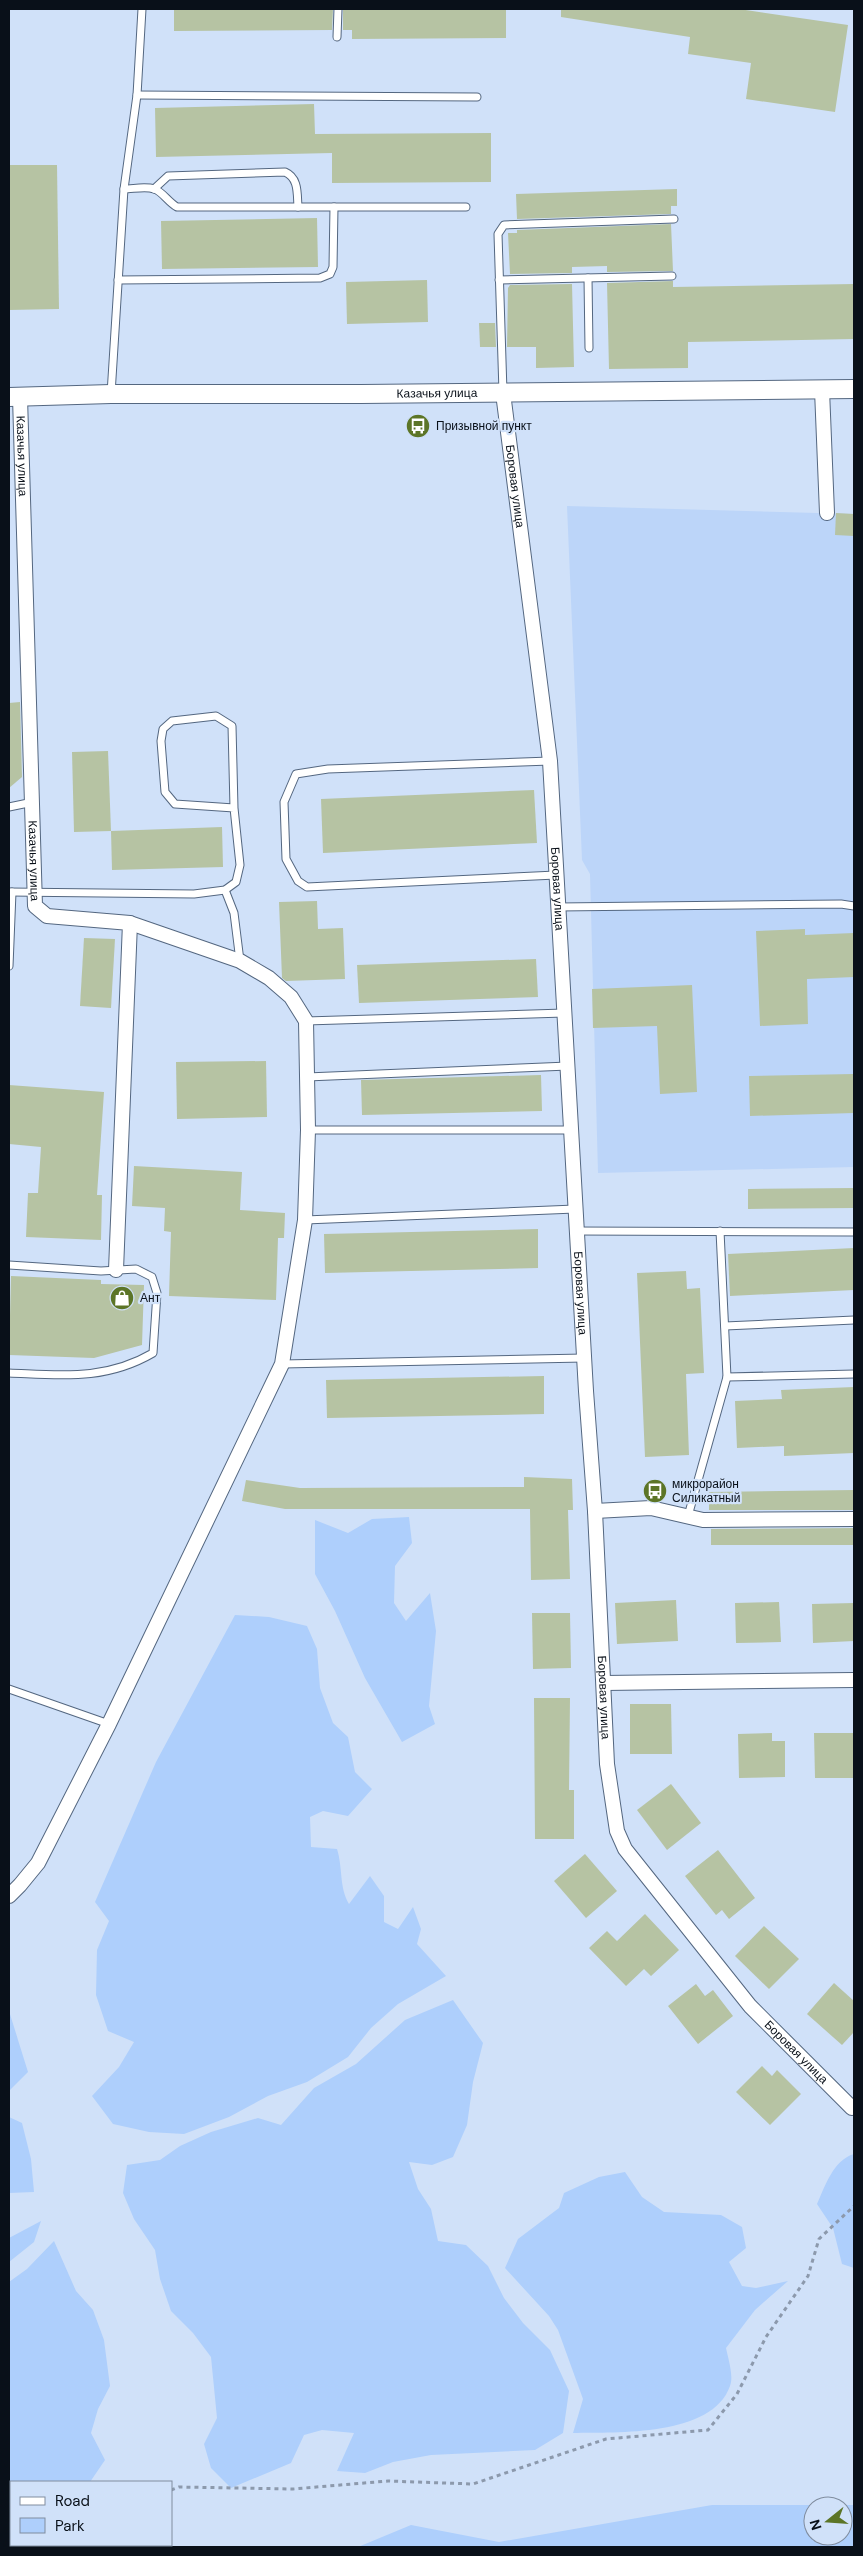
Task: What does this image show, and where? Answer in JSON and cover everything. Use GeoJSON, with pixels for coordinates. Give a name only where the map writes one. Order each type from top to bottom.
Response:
{"type":"FeatureCollection","features":[{"type":"Feature","properties":{"kind":"street","name":"Казачья улица"},"geometry":{"type":"LineString","coordinates":[[306,1021],[290,997],[269,978],[240,961],[130,923],[47,916],[36,906],[34,802],[14,397],[111,394],[503,393],[854,389]]}},
{"type":"Feature","properties":{"kind":"street"},"geometry":{"type":"LineString","coordinates":[[822,390],[827,513]]}},
{"type":"Feature","properties":{"kind":"street","name":"Боровая улица"},"geometry":{"type":"LineString","coordinates":[[503,393],[550,761],[576,1231],[595,1511],[608,1764],[617,1831],[625,1849],[750,2006],[852,2108]]}},
{"type":"Feature","properties":{"kind":"street"},"geometry":{"type":"LineString","coordinates":[[116,1270],[130,923]]}},
{"type":"Feature","properties":{"kind":"street"},"geometry":{"type":"LineString","coordinates":[[9,1896],[20,1886],[38,1863],[109,1724],[282,1364],[305,1220],[308,1130],[306,1021]]}},
{"type":"Feature","properties":{"kind":"street"},"geometry":{"type":"LineString","coordinates":[[595,1511],[651,1508],[704,1520],[854,1519]]}},
{"type":"Feature","properties":{"kind":"street"},"geometry":{"type":"LineString","coordinates":[[604,1683],[854,1680]]}},
{"type":"Feature","properties":{"kind":"lane"},"geometry":{"type":"LineString","coordinates":[[111,394],[124,189],[137,95],[142,9]]}},
{"type":"Feature","properties":{"kind":"lane"},"geometry":{"type":"LineString","coordinates":[[337,37],[338,9]]}},
{"type":"Feature","properties":{"kind":"lane"},"geometry":{"type":"LineString","coordinates":[[137,95],[477,97]]}},
{"type":"Feature","properties":{"kind":"lane"},"geometry":{"type":"LineString","coordinates":[[154,189],[160,180],[168,176],[285,172],[291,175],[296,184],[298,207]]}},
{"type":"Feature","properties":{"kind":"lane"},"geometry":{"type":"LineString","coordinates":[[124,189],[154,189],[162,194],[167,202],[177,207],[466,207]]}},
{"type":"Feature","properties":{"kind":"lane"},"geometry":{"type":"LineString","coordinates":[[118,280],[320,278],[330,274],[334,267],[334,207]]}},
{"type":"Feature","properties":{"kind":"lane"},"geometry":{"type":"LineString","coordinates":[[503,393],[498,234],[504,225],[674,219]]}},
{"type":"Feature","properties":{"kind":"lane"},"geometry":{"type":"LineString","coordinates":[[499,280],[672,276]]}},
{"type":"Feature","properties":{"kind":"lane"},"geometry":{"type":"LineString","coordinates":[[588,278],[589,348]]}},
{"type":"Feature","properties":{"kind":"lane"},"geometry":{"type":"LineString","coordinates":[[9,966],[10,892],[194,894],[225,890],[236,882],[240,866],[234,808],[232,726],[216,716],[172,721],[163,729],[161,741],[165,792],[175,804],[234,808]]}},
{"type":"Feature","properties":{"kind":"lane"},"geometry":{"type":"LineString","coordinates":[[550,761],[328,769],[296,774],[284,802],[286,859],[298,881],[307,887],[556,875]]}},
{"type":"Feature","properties":{"kind":"lane"},"geometry":{"type":"LineString","coordinates":[[9,807],[34,802]]}},
{"type":"Feature","properties":{"kind":"lane"},"geometry":{"type":"LineString","coordinates":[[225,890],[234,913],[240,961]]}},
{"type":"Feature","properties":{"kind":"lane"},"geometry":{"type":"LineString","coordinates":[[558,907],[841,904],[854,906]]}},
{"type":"Feature","properties":{"kind":"lane"},"geometry":{"type":"LineString","coordinates":[[306,1021],[564,1013]]}},
{"type":"Feature","properties":{"kind":"lane"},"geometry":{"type":"LineString","coordinates":[[307,1077],[568,1066]]}},
{"type":"Feature","properties":{"kind":"lane"},"geometry":{"type":"LineString","coordinates":[[308,1130],[571,1130]]}},
{"type":"Feature","properties":{"kind":"lane"},"geometry":{"type":"LineString","coordinates":[[305,1220],[575,1209]]}},
{"type":"Feature","properties":{"kind":"lane"},"geometry":{"type":"LineString","coordinates":[[576,1231],[854,1232]]}},
{"type":"Feature","properties":{"kind":"lane"},"geometry":{"type":"LineString","coordinates":[[688,1516],[726,1377],[720,1232]]}},
{"type":"Feature","properties":{"kind":"lane"},"geometry":{"type":"LineString","coordinates":[[9,1264],[101,1271],[136,1269],[152,1277],[157,1293],[153,1353],[131,1366],[85,1376],[9,1373]]}},
{"type":"Feature","properties":{"kind":"lane"},"geometry":{"type":"LineString","coordinates":[[725,1326],[854,1320]]}},
{"type":"Feature","properties":{"kind":"lane"},"geometry":{"type":"LineString","coordinates":[[282,1364],[584,1358]]}},
{"type":"Feature","properties":{"kind":"lane"},"geometry":{"type":"LineString","coordinates":[[726,1377],[854,1374]]}},
{"type":"Feature","properties":{"kind":"lane"},"geometry":{"type":"LineString","coordinates":[[9,1689],[109,1724]]}},
{"type":"Feature","properties":{"kind":"path"},"geometry":{"type":"LineString","coordinates":[[172,2490],[178,2487],[294,2489],[388,2481],[473,2484],[606,2439],[708,2430],[737,2394],[766,2337],[808,2276],[819,2239],[854,2206]]}},
{"type":"Feature","properties":{"kind":"shaded area"},"geometry":{"type":"Polygon","coordinates":[[[567,506],[854,514],[854,1167],[598,1173],[590,874],[582,860],[567,506]]]}},
{"type":"Feature","properties":{"kind":"green space"},"geometry":{"type":"Polygon","coordinates":[[[409,1517],[412,1543],[395,1566],[394,1603],[406,1621],[430,1593],[436,1631],[429,1706],[435,1724],[402,1742],[365,1678],[335,1611],[315,1574],[315,1520],[348,1533],[372,1519],[409,1517]]]}},
{"type":"Feature","properties":{"kind":"green space"},"geometry":{"type":"Polygon","coordinates":[[[235,1615],[269,1617],[307,1626],[317,1649],[320,1688],[333,1723],[348,1737],[355,1772],[372,1789],[348,1816],[323,1811],[310,1817],[311,1847],[337,1849],[342,1884],[349,1904],[370,1876],[384,1896],[384,1922],[398,1929],[413,1907],[421,1929],[417,1944],[446,1976],[398,2004],[371,2028],[348,2057],[307,2082],[268,2096],[229,2117],[184,2134],[149,2132],[113,2124],[92,2096],[119,2067],[134,2042],[108,2031],[96,1995],[97,1950],[109,1921],[95,1902],[156,1762],[235,1615]]]}},
{"type":"Feature","properties":{"kind":"green space"},"geometry":{"type":"Polygon","coordinates":[[[453,2000],[483,2043],[473,2082],[467,2125],[453,2157],[432,2165],[409,2162],[418,2189],[431,2209],[438,2241],[466,2245],[488,2266],[504,2298],[523,2323],[550,2350],[569,2391],[563,2433],[535,2450],[431,2455],[393,2462],[365,2473],[337,2471],[354,2433],[322,2430],[304,2435],[291,2463],[231,2488],[211,2468],[204,2444],[217,2418],[211,2357],[193,2333],[171,2311],[160,2279],[155,2250],[134,2219],[123,2193],[127,2165],[160,2160],[180,2146],[211,2132],[258,2118],[281,2125],[314,2088],[356,2064],[405,2020],[453,2000]]]}},
{"type":"Feature","properties":{"kind":"green space"},"geometry":{"type":"Polygon","coordinates":[[[9,2011],[28,2072],[9,2091],[9,2011]]]}},
{"type":"Feature","properties":{"kind":"green space"},"geometry":{"type":"Polygon","coordinates":[[[9,2117],[22,2123],[31,2159],[34,2192],[9,2193],[9,2117]]]}},
{"type":"Feature","properties":{"kind":"green space"},"geometry":{"type":"Polygon","coordinates":[[[854,2154],[854,2268],[842,2264],[833,2228],[817,2204],[835,2168],[840,2162],[854,2154]]]}},
{"type":"Feature","properties":{"kind":"green space"},"geometry":{"type":"Polygon","coordinates":[[[625,2172],[642,2197],[664,2212],[721,2215],[742,2227],[746,2248],[729,2262],[742,2286],[756,2288],[788,2281],[755,2310],[726,2348],[731,2372],[730,2386],[720,2403],[704,2415],[684,2423],[661,2428],[637,2431],[573,2433],[583,2399],[558,2330],[549,2316],[505,2268],[518,2239],[559,2208],[564,2193],[599,2177],[625,2172]]]}},
{"type":"Feature","properties":{"kind":"green space"},"geometry":{"type":"Polygon","coordinates":[[[41,2221],[34,2242],[9,2262],[9,2238],[41,2221]]]}},
{"type":"Feature","properties":{"kind":"green space"},"geometry":{"type":"Polygon","coordinates":[[[54,2241],[76,2291],[93,2310],[104,2340],[110,2386],[98,2409],[91,2433],[105,2460],[91,2481],[10,2481],[9,2514],[9,2282],[27,2269],[54,2241]]]}},
{"type":"Feature","properties":{"kind":"green space"},"geometry":{"type":"Polygon","coordinates":[[[712,2505],[803,2505],[803,2546],[853,2546],[854,2505],[854,2547],[358,2547],[411,2525],[499,2542],[712,2505]]]}},
{"type":"Feature","properties":{"kind":"building"},"geometry":{"type":"Polygon","coordinates":[[[174,9],[333,9],[332,30],[174,31],[174,9]]]}},
{"type":"Feature","properties":{"kind":"building"},"geometry":{"type":"Polygon","coordinates":[[[343,9],[506,9],[506,38],[352,39],[352,30],[343,30],[343,9]]]}},
{"type":"Feature","properties":{"kind":"building"},"geometry":{"type":"Polygon","coordinates":[[[561,9],[739,9],[848,25],[835,112],[746,99],[751,63],[688,54],[690,37],[561,17],[561,9]]]}},
{"type":"Feature","properties":{"kind":"building"},"geometry":{"type":"Polygon","coordinates":[[[314,104],[315,134],[491,133],[491,182],[332,183],[332,153],[156,157],[155,108],[314,104]]]}},
{"type":"Feature","properties":{"kind":"building"},"geometry":{"type":"Polygon","coordinates":[[[9,165],[57,165],[59,309],[9,310],[9,165]]]}},
{"type":"Feature","properties":{"kind":"building"},"geometry":{"type":"Polygon","coordinates":[[[677,189],[677,206],[671,206],[671,214],[517,219],[516,194],[677,189]]]}},
{"type":"Feature","properties":{"kind":"building"},"geometry":{"type":"Polygon","coordinates":[[[317,218],[318,267],[162,269],[161,221],[317,218]]]}},
{"type":"Feature","properties":{"kind":"building"},"geometry":{"type":"Polygon","coordinates":[[[671,224],[673,271],[607,272],[607,266],[572,267],[572,273],[510,274],[508,233],[517,233],[517,230],[671,224]]]}},
{"type":"Feature","properties":{"kind":"building"},"geometry":{"type":"Polygon","coordinates":[[[427,280],[428,322],[347,324],[346,282],[427,280]]]}},
{"type":"Feature","properties":{"kind":"building"},"geometry":{"type":"Polygon","coordinates":[[[673,281],[673,287],[854,284],[854,339],[688,342],[688,368],[609,369],[607,283],[673,281]]]}},
{"type":"Feature","properties":{"kind":"building"},"geometry":{"type":"Polygon","coordinates":[[[572,284],[574,367],[536,368],[536,347],[507,347],[508,288],[510,285],[572,284]]]}},
{"type":"Feature","properties":{"kind":"building"},"geometry":{"type":"Polygon","coordinates":[[[479,323],[495,323],[496,347],[480,347],[479,323]]]}},
{"type":"Feature","properties":{"kind":"building"},"geometry":{"type":"Polygon","coordinates":[[[836,513],[854,514],[854,536],[835,535],[836,513]]]}},
{"type":"Feature","properties":{"kind":"building"},"geometry":{"type":"Polygon","coordinates":[[[20,702],[22,777],[9,788],[9,703],[20,702]]]}},
{"type":"Feature","properties":{"kind":"building"},"geometry":{"type":"Polygon","coordinates":[[[108,751],[111,831],[74,832],[72,752],[108,751]]]}},
{"type":"Feature","properties":{"kind":"building"},"geometry":{"type":"Polygon","coordinates":[[[534,790],[537,843],[323,853],[321,799],[534,790]]]}},
{"type":"Feature","properties":{"kind":"building"},"geometry":{"type":"Polygon","coordinates":[[[222,827],[223,867],[112,870],[111,831],[222,827]]]}},
{"type":"Feature","properties":{"kind":"building"},"geometry":{"type":"Polygon","coordinates":[[[317,901],[318,929],[343,928],[345,979],[286,981],[282,978],[279,902],[317,901]]]}},
{"type":"Feature","properties":{"kind":"building"},"geometry":{"type":"Polygon","coordinates":[[[805,929],[805,935],[854,933],[854,977],[807,979],[808,1024],[760,1026],[756,931],[805,929]]]}},
{"type":"Feature","properties":{"kind":"building"},"geometry":{"type":"Polygon","coordinates":[[[84,938],[115,939],[111,1008],[80,1006],[84,938]]]}},
{"type":"Feature","properties":{"kind":"building"},"geometry":{"type":"Polygon","coordinates":[[[536,959],[538,997],[359,1003],[357,965],[536,959]]]}},
{"type":"Feature","properties":{"kind":"building"},"geometry":{"type":"Polygon","coordinates":[[[692,985],[697,1092],[660,1094],[657,1026],[593,1028],[592,989],[692,985]]]}},
{"type":"Feature","properties":{"kind":"building"},"geometry":{"type":"Polygon","coordinates":[[[266,1061],[267,1117],[177,1119],[176,1062],[266,1061]]]}},
{"type":"Feature","properties":{"kind":"building"},"geometry":{"type":"Polygon","coordinates":[[[853,1074],[854,1113],[750,1116],[749,1076],[853,1074]]]}},
{"type":"Feature","properties":{"kind":"building"},"geometry":{"type":"Polygon","coordinates":[[[541,1075],[542,1111],[362,1115],[361,1080],[541,1075]]]}},
{"type":"Feature","properties":{"kind":"building"},"geometry":{"type":"Polygon","coordinates":[[[9,1085],[104,1092],[97,1195],[102,1195],[101,1240],[26,1237],[28,1193],[38,1193],[41,1147],[9,1144],[9,1085]]]}},
{"type":"Feature","properties":{"kind":"building"},"geometry":{"type":"Polygon","coordinates":[[[134,1166],[242,1172],[240,1210],[285,1213],[284,1238],[278,1238],[276,1300],[169,1296],[171,1232],[164,1231],[165,1208],[132,1206],[134,1166]]]}},
{"type":"Feature","properties":{"kind":"building"},"geometry":{"type":"Polygon","coordinates":[[[854,1188],[854,1208],[748,1209],[748,1189],[854,1188]]]}},
{"type":"Feature","properties":{"kind":"building"},"geometry":{"type":"Polygon","coordinates":[[[538,1229],[538,1268],[325,1273],[324,1234],[538,1229]]]}},
{"type":"Feature","properties":{"kind":"building"},"geometry":{"type":"Polygon","coordinates":[[[854,1248],[854,1290],[730,1296],[728,1254],[854,1248]]]}},
{"type":"Feature","properties":{"kind":"building"},"geometry":{"type":"Polygon","coordinates":[[[686,1271],[687,1289],[700,1288],[704,1373],[686,1374],[689,1455],[645,1457],[637,1273],[686,1271]]]}},
{"type":"Feature","properties":{"kind":"building"},"geometry":{"type":"Polygon","coordinates":[[[11,1276],[101,1280],[101,1284],[144,1285],[142,1345],[94,1358],[9,1355],[11,1276]]]}},
{"type":"Feature","properties":{"kind":"building"},"geometry":{"type":"Polygon","coordinates":[[[544,1376],[544,1414],[327,1418],[326,1380],[544,1376]]]}},
{"type":"Feature","properties":{"kind":"building"},"geometry":{"type":"Polygon","coordinates":[[[854,1387],[854,1453],[784,1456],[784,1446],[737,1448],[735,1401],[782,1399],[781,1390],[854,1387]]]}},
{"type":"Feature","properties":{"kind":"building"},"geometry":{"type":"Polygon","coordinates":[[[524,1477],[572,1479],[573,1510],[568,1510],[570,1579],[531,1580],[530,1509],[285,1509],[242,1501],[246,1480],[300,1488],[524,1487],[524,1477]]]}},
{"type":"Feature","properties":{"kind":"building"},"geometry":{"type":"Polygon","coordinates":[[[854,1490],[854,1510],[709,1510],[709,1492],[854,1490]]]}},
{"type":"Feature","properties":{"kind":"building"},"geometry":{"type":"Polygon","coordinates":[[[854,1528],[854,1545],[711,1545],[711,1529],[854,1528]]]}},
{"type":"Feature","properties":{"kind":"building"},"geometry":{"type":"Polygon","coordinates":[[[676,1600],[678,1641],[617,1644],[615,1603],[676,1600]]]}},
{"type":"Feature","properties":{"kind":"building"},"geometry":{"type":"Polygon","coordinates":[[[779,1602],[781,1642],[736,1643],[735,1603],[779,1602]]]}},
{"type":"Feature","properties":{"kind":"building"},"geometry":{"type":"Polygon","coordinates":[[[854,1603],[854,1641],[813,1643],[812,1604],[854,1603]]]}},
{"type":"Feature","properties":{"kind":"building"},"geometry":{"type":"Polygon","coordinates":[[[532,1613],[570,1613],[571,1668],[533,1669],[532,1613]]]}},
{"type":"Feature","properties":{"kind":"building"},"geometry":{"type":"Polygon","coordinates":[[[534,1698],[570,1698],[569,1790],[574,1790],[574,1839],[535,1839],[534,1698]]]}},
{"type":"Feature","properties":{"kind":"building"},"geometry":{"type":"Polygon","coordinates":[[[630,1704],[671,1704],[672,1754],[630,1754],[630,1704]]]}},
{"type":"Feature","properties":{"kind":"building"},"geometry":{"type":"Polygon","coordinates":[[[772,1733],[772,1741],[785,1741],[785,1777],[739,1778],[738,1734],[772,1733]]]}},
{"type":"Feature","properties":{"kind":"building"},"geometry":{"type":"Polygon","coordinates":[[[814,1733],[854,1733],[854,1778],[815,1778],[814,1733]]]}},
{"type":"Feature","properties":{"kind":"building"},"geometry":{"type":"Polygon","coordinates":[[[671,1784],[701,1823],[667,1850],[637,1810],[671,1784]]]}},
{"type":"Feature","properties":{"kind":"building"},"geometry":{"type":"Polygon","coordinates":[[[718,1850],[755,1898],[729,1919],[722,1910],[716,1915],[685,1876],[718,1850]]]}},
{"type":"Feature","properties":{"kind":"building"},"geometry":{"type":"Polygon","coordinates":[[[585,1854],[617,1891],[586,1918],[554,1881],[585,1854]]]}},
{"type":"Feature","properties":{"kind":"building"},"geometry":{"type":"Polygon","coordinates":[[[645,1914],[679,1950],[651,1976],[644,1969],[626,1986],[589,1948],[607,1931],[617,1941],[645,1914]]]}},
{"type":"Feature","properties":{"kind":"building"},"geometry":{"type":"Polygon","coordinates":[[[764,1926],[799,1959],[769,1989],[735,1956],[764,1926]]]}},
{"type":"Feature","properties":{"kind":"building"},"geometry":{"type":"Polygon","coordinates":[[[834,1983],[854,2001],[854,2032],[842,2045],[807,2014],[834,1983]]]}},
{"type":"Feature","properties":{"kind":"building"},"geometry":{"type":"Polygon","coordinates":[[[696,1984],[705,1996],[713,1990],[733,2016],[698,2044],[668,2006],[696,1984]]]}},
{"type":"Feature","properties":{"kind":"building"},"geometry":{"type":"Polygon","coordinates":[[[762,2066],[772,2076],[777,2070],[801,2094],[770,2125],[736,2092],[762,2066]]]}},
{"type":"Feature","properties":{"kind":"place","name":"Призывной пункт"},"geometry":{"type":"Point","coordinates":[418,426]}},
{"type":"Feature","properties":{"kind":"place","name":"Ант"},"geometry":{"type":"Point","coordinates":[122,1298]}},
{"type":"Feature","properties":{"kind":"place","name":"микрорайон Силикатный"},"geometry":{"type":"Point","coordinates":[655,1491]}}]}
